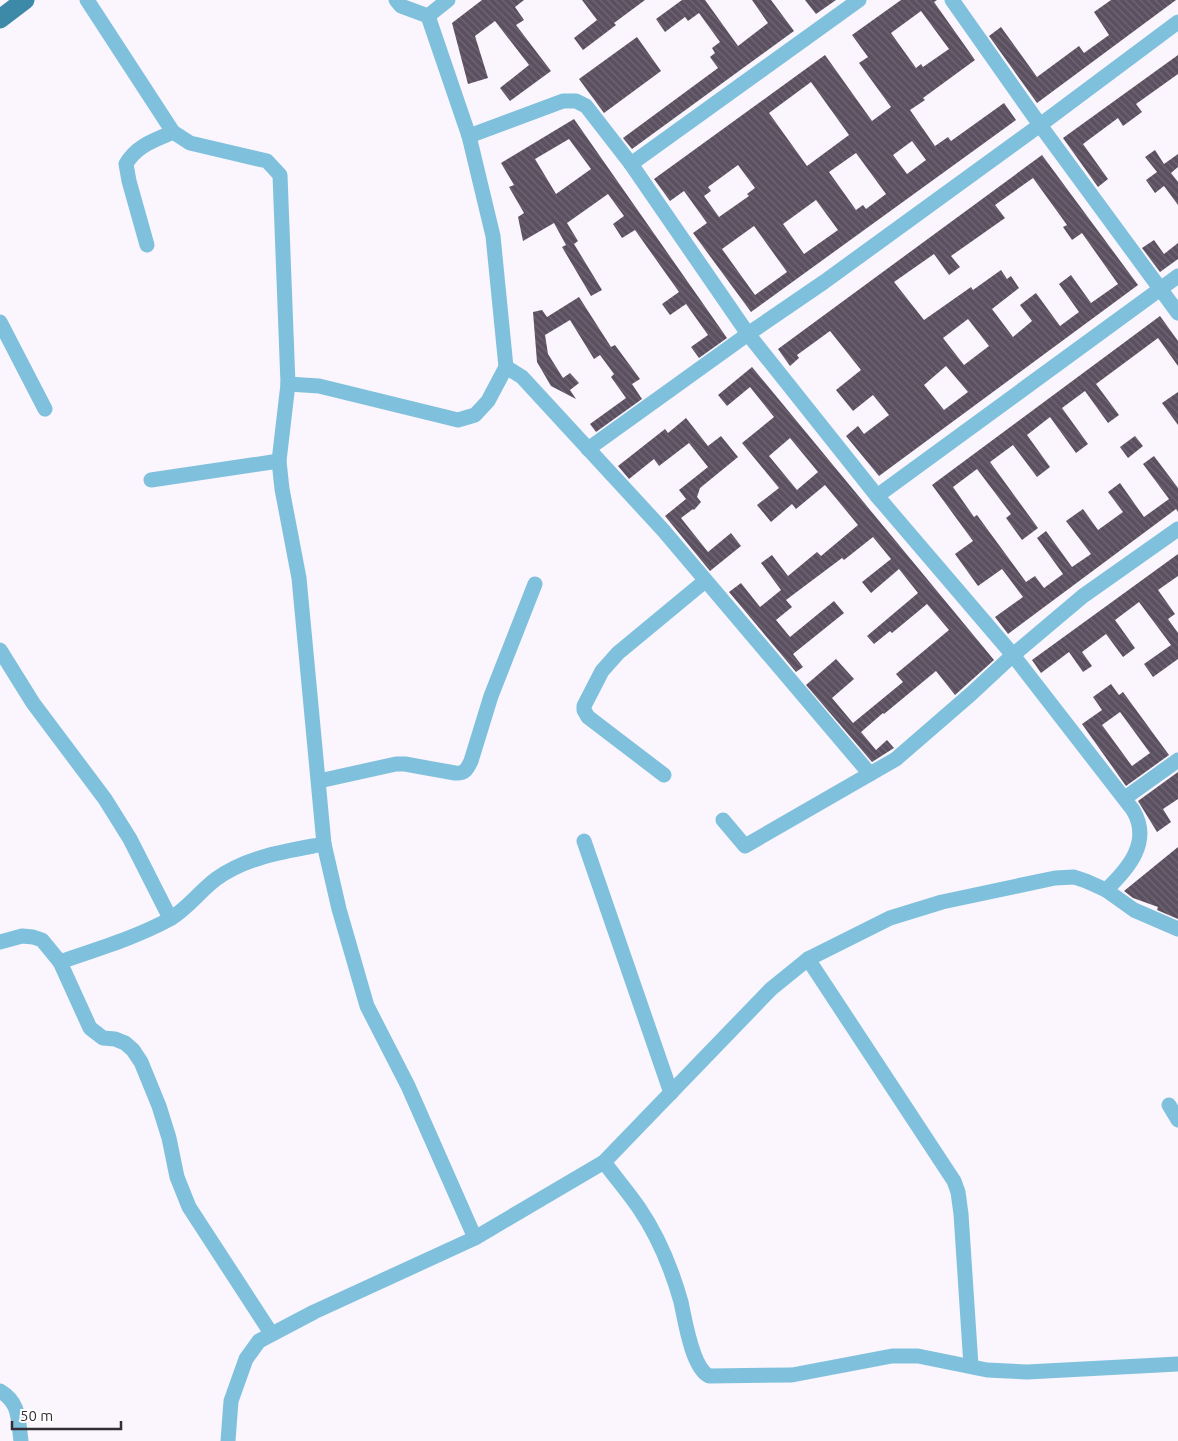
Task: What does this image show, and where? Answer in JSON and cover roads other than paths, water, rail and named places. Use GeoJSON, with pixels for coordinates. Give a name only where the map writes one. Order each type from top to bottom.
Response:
{"type":"FeatureCollection","features":[{"type":"Feature","properties":{"kind":"main road"},"geometry":{"type":"LineString","coordinates":[[0,19],[25,0]]}},
{"type":"Feature","properties":{"kind":"street"},"geometry":{"type":"LineString","coordinates":[[87,0],[173,132],[190,143],[267,161],[280,175],[288,384],[279,461],[282,489],[299,578],[324,844],[339,909],[367,1006],[408,1086],[475,1238]]}},
{"type":"Feature","properties":{"kind":"street"},"geometry":{"type":"LineString","coordinates":[[396,0],[401,6],[428,16]]}},
{"type":"Feature","properties":{"kind":"street"},"geometry":{"type":"LineString","coordinates":[[428,16],[448,0]]}},
{"type":"Feature","properties":{"kind":"street"},"geometry":{"type":"LineString","coordinates":[[631,164],[860,0]]}},
{"type":"Feature","properties":{"kind":"street"},"geometry":{"type":"LineString","coordinates":[[952,0],[1040,125],[1178,313]]}},
{"type":"Feature","properties":{"kind":"street"},"geometry":{"type":"LineString","coordinates":[[288,384],[319,386],[458,420],[475,415],[488,401],[506,367],[493,236],[469,136],[428,16]]}},
{"type":"Feature","properties":{"kind":"street"},"geometry":{"type":"LineString","coordinates":[[588,448],[824,282],[1178,22]]}},
{"type":"Feature","properties":{"kind":"street"},"geometry":{"type":"LineString","coordinates":[[469,136],[563,101],[576,101],[586,106],[631,164],[748,334],[877,496],[1013,654],[1126,798],[1138,818],[1138,847],[1134,858],[1125,872],[1106,890]]}},
{"type":"Feature","properties":{"kind":"street"},"geometry":{"type":"LineString","coordinates":[[147,245],[126,164],[130,156],[138,148],[173,132]]}},
{"type":"Feature","properties":{"kind":"street"},"geometry":{"type":"LineString","coordinates":[[877,496],[1178,276]]}},
{"type":"Feature","properties":{"kind":"street"},"geometry":{"type":"LineString","coordinates":[[0,322],[45,409]]}},
{"type":"Feature","properties":{"kind":"street"},"geometry":{"type":"LineString","coordinates":[[506,367],[522,377],[663,530],[870,774]]}},
{"type":"Feature","properties":{"kind":"street"},"geometry":{"type":"LineString","coordinates":[[151,480],[279,461]]}},
{"type":"Feature","properties":{"kind":"street"},"geometry":{"type":"LineString","coordinates":[[723,820],[745,846],[896,758],[971,694],[1013,654],[1083,596],[1178,529]]}},
{"type":"Feature","properties":{"kind":"street"},"geometry":{"type":"LineString","coordinates":[[664,775],[588,717],[584,706],[602,671],[618,653],[705,581]]}},
{"type":"Feature","properties":{"kind":"street"},"geometry":{"type":"LineString","coordinates":[[319,780],[396,764],[458,773],[467,770],[491,696],[535,584]]}},
{"type":"Feature","properties":{"kind":"street"},"geometry":{"type":"LineString","coordinates":[[0,650],[33,703],[105,799],[130,839],[170,918]]}},
{"type":"Feature","properties":{"kind":"street"},"geometry":{"type":"LineString","coordinates":[[1126,798],[1178,760]]}},
{"type":"Feature","properties":{"kind":"street"},"geometry":{"type":"LineString","coordinates":[[584,841],[671,1093]]}},
{"type":"Feature","properties":{"kind":"street"},"geometry":{"type":"LineString","coordinates":[[60,962],[124,940],[170,918],[180,912],[215,880],[235,867],[286,851],[324,844]]}},
{"type":"Feature","properties":{"kind":"street"},"geometry":{"type":"LineString","coordinates":[[228,1441],[231,1401],[246,1359],[259,1340],[475,1238],[604,1162],[771,988],[808,959],[890,918],[942,902],[1055,878],[1074,877],[1106,890],[1134,910],[1178,929]]}},
{"type":"Feature","properties":{"kind":"street"},"geometry":{"type":"LineString","coordinates":[[0,942],[22,936],[38,938],[50,948],[60,962],[90,1028],[103,1038],[125,1043],[133,1050],[141,1062],[159,1106],[178,1177],[189,1208],[271,1333]]}},
{"type":"Feature","properties":{"kind":"street"},"geometry":{"type":"LineString","coordinates":[[808,959],[954,1181],[962,1214],[971,1366]]}},
{"type":"Feature","properties":{"kind":"street"},"geometry":{"type":"LineString","coordinates":[[1169,1105],[1178,1120]]}},
{"type":"Feature","properties":{"kind":"street"},"geometry":{"type":"LineString","coordinates":[[604,1162],[640,1209],[662,1252],[674,1278],[695,1359],[706,1374],[717,1376],[792,1375],[892,1356],[918,1356],[986,1370],[1027,1372],[1178,1364]]}},
{"type":"Feature","properties":{"kind":"street"},"geometry":{"type":"LineString","coordinates":[[0,1391],[10,1397],[14,1403],[21,1441]]}}]}
